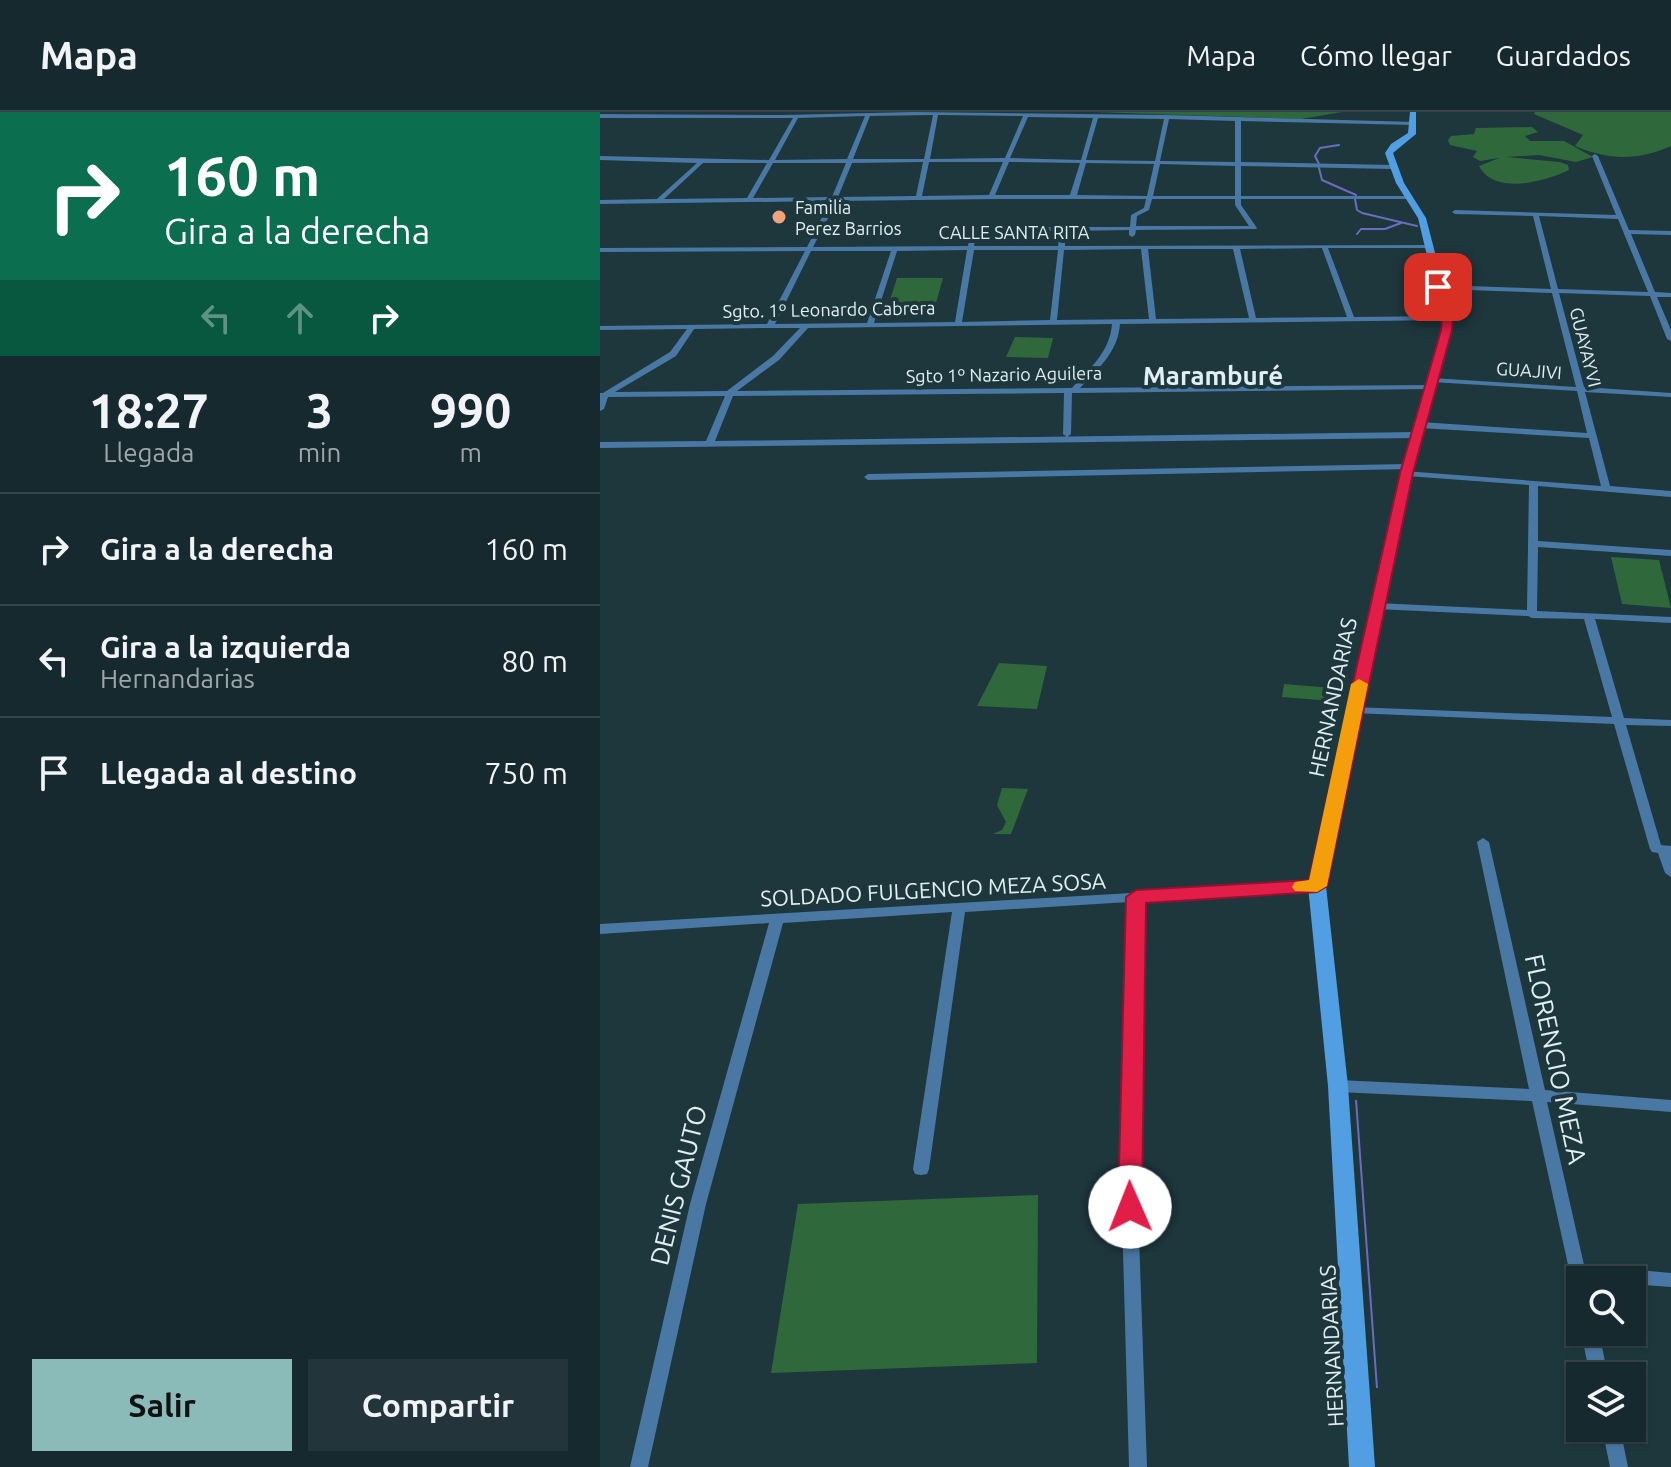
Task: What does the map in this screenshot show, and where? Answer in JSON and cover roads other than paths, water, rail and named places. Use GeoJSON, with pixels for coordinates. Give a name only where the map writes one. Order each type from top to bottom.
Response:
{"type":"FeatureCollection","features":[{"type":"Feature","properties":{"kind":"street"},"geometry":{"type":"LineString","coordinates":[[600,116],[796,117],[936,112],[1414,123]]}},
{"type":"Feature","properties":{"kind":"street"},"geometry":{"type":"LineString","coordinates":[[919,198],[936,112]]}},
{"type":"Feature","properties":{"kind":"street"},"geometry":{"type":"LineString","coordinates":[[600,158],[701,162],[1007,160],[1392,167],[1390,149],[1410,136],[1413,112]]}},
{"type":"Feature","properties":{"kind":"street"},"geometry":{"type":"LineString","coordinates":[[770,326],[834,200],[868,115]]}},
{"type":"Feature","properties":{"kind":"street"},"geometry":{"type":"LineString","coordinates":[[991,197],[1026,115]]}},
{"type":"Feature","properties":{"kind":"street"},"geometry":{"type":"LineString","coordinates":[[1073,197],[1096,116]]}},
{"type":"Feature","properties":{"kind":"street"},"geometry":{"type":"LineString","coordinates":[[749,200],[796,117]]}},
{"type":"Feature","properties":{"kind":"street"},"geometry":{"type":"LineString","coordinates":[[1131,247],[1134,215],[1146,210],[1167,117]]}},
{"type":"Feature","properties":{"kind":"street"},"geometry":{"type":"LineString","coordinates":[[958,324],[974,229],[1254,228],[1239,209],[1238,119]]}},
{"type":"Feature","properties":{"kind":"street"},"geometry":{"type":"LineString","coordinates":[[1595,156],[1671,339]]}},
{"type":"Feature","properties":{"kind":"street"},"geometry":{"type":"LineString","coordinates":[[659,201],[701,162]]}},
{"type":"Feature","properties":{"kind":"street","name":"HERNANDARIAS"},"geometry":{"type":"LineString","coordinates":[[1362,1467],[1338,1086],[1317,886],[1376,606],[1447,318],[1422,218],[1392,167]]}},
{"type":"Feature","properties":{"kind":"street"},"geometry":{"type":"LineString","coordinates":[[600,202],[991,197],[1410,198]]}},
{"type":"Feature","properties":{"kind":"street"},"geometry":{"type":"LineString","coordinates":[[1455,212],[1620,217]]}},
{"type":"Feature","properties":{"kind":"street","name":"GUAYAYVI"},"geometry":{"type":"LineString","coordinates":[[1535,213],[1606,489]]}},
{"type":"Feature","properties":{"kind":"street"},"geometry":{"type":"LineString","coordinates":[[1056,323],[1063,230]]}},
{"type":"Feature","properties":{"kind":"street"},"geometry":{"type":"LineString","coordinates":[[1627,232],[1671,233]]}},
{"type":"Feature","properties":{"kind":"street"},"geometry":{"type":"LineString","coordinates":[[1324,246],[1351,319]]}},
{"type":"Feature","properties":{"kind":"street","name":"CALLE SANTA RITA"},"geometry":{"type":"LineString","coordinates":[[600,250],[1428,246]]}},
{"type":"Feature","properties":{"kind":"street"},"geometry":{"type":"LineString","coordinates":[[1144,247],[1153,321]]}},
{"type":"Feature","properties":{"kind":"street"},"geometry":{"type":"LineString","coordinates":[[1236,247],[1253,320]]}},
{"type":"Feature","properties":{"kind":"street"},"geometry":{"type":"LineString","coordinates":[[870,325],[895,248]]}},
{"type":"Feature","properties":{"kind":"street"},"geometry":{"type":"LineString","coordinates":[[1438,287],[1671,295]]}},
{"type":"Feature","properties":{"kind":"street","name":"Sgto. 1º Leonardo Cabrera"},"geometry":{"type":"LineString","coordinates":[[600,328],[1447,318]]}},
{"type":"Feature","properties":{"kind":"street"},"geometry":{"type":"LineString","coordinates":[[1067,434],[1071,389],[1112,350],[1117,337],[1116,322]]}},
{"type":"Feature","properties":{"kind":"street"},"geometry":{"type":"LineString","coordinates":[[710,443],[730,393],[776,358],[806,326]]}},
{"type":"Feature","properties":{"kind":"street"},"geometry":{"type":"LineString","coordinates":[[600,409],[603,395],[673,354],[692,327]]}},
{"type":"Feature","properties":{"kind":"street","name":"GUAJIVI"},"geometry":{"type":"LineString","coordinates":[[1408,386],[1431,383],[1671,395]]}},
{"type":"Feature","properties":{"kind":"street","name":"Sgto 1º Nazario Aguilera"},"geometry":{"type":"LineString","coordinates":[[603,395],[1408,386]]}},
{"type":"Feature","properties":{"kind":"street"},"geometry":{"type":"LineString","coordinates":[[600,445],[1418,430],[1593,436]]}},
{"type":"Feature","properties":{"kind":"street"},"geometry":{"type":"LineString","coordinates":[[868,477],[1408,470],[1671,494]]}},
{"type":"Feature","properties":{"kind":"street"},"geometry":{"type":"LineString","coordinates":[[1532,615],[1534,483]]}},
{"type":"Feature","properties":{"kind":"street"},"geometry":{"type":"LineString","coordinates":[[1533,544],[1671,553]]}},
{"type":"Feature","properties":{"kind":"street"},"geometry":{"type":"LineString","coordinates":[[1376,606],[1671,620]]}},
{"type":"Feature","properties":{"kind":"street"},"geometry":{"type":"LineString","coordinates":[[1589,617],[1656,849],[1667,850],[1671,873]]}},
{"type":"Feature","properties":{"kind":"street"},"geometry":{"type":"LineString","coordinates":[[1353,710],[1671,723]]}},
{"type":"Feature","properties":{"kind":"street","name":"FLORENCIO MEZA"},"geometry":{"type":"LineString","coordinates":[[1483,842],[1575,1266]]}},
{"type":"Feature","properties":{"kind":"street","name":"SOLDADO FULGENCIO MEZA SOSA"},"geometry":{"type":"LineString","coordinates":[[600,929],[1317,886]]}},
{"type":"Feature","properties":{"kind":"street"},"geometry":{"type":"LineString","coordinates":[[1136,897],[1129,1178],[1138,1467]]}},
{"type":"Feature","properties":{"kind":"street"},"geometry":{"type":"LineString","coordinates":[[921,1169],[959,908]]}},
{"type":"Feature","properties":{"kind":"street","name":"DENIS GAUTO"},"geometry":{"type":"LineString","coordinates":[[639,1467],[698,1204],[777,919]]}},
{"type":"Feature","properties":{"kind":"street"},"geometry":{"type":"LineString","coordinates":[[1338,1086],[1537,1095],[1671,1106]]}},
{"type":"Feature","properties":{"kind":"street"},"geometry":{"type":"LineString","coordinates":[[1646,1280],[1671,1280]]}},
{"type":"Feature","properties":{"kind":"street"},"geometry":{"type":"LineString","coordinates":[[1614,1442],[1619,1467]]}},
{"type":"Feature","properties":{"kind":"waterway"},"geometry":{"type":"LineString","coordinates":[[1319,164],[1315,156],[1320,148],[1339,145]]}},
{"type":"Feature","properties":{"kind":"waterway"},"geometry":{"type":"LineString","coordinates":[[1319,168],[1322,180],[1356,195]]}},
{"type":"Feature","properties":{"kind":"waterway"},"geometry":{"type":"LineString","coordinates":[[1355,199],[1357,210],[1362,213],[1417,226]]}},
{"type":"Feature","properties":{"kind":"waterway"},"geometry":{"type":"LineString","coordinates":[[1357,234],[1361,229],[1385,229],[1401,223]]}},
{"type":"Feature","properties":{"kind":"place","name":"Familia Perez Barrios"},"geometry":{"type":"Point","coordinates":[779,217]}},
{"type":"Feature","properties":{"kind":"district","name":"Maramburé"},"geometry":{"type":"Point","coordinates":[1213,375]}}]}
